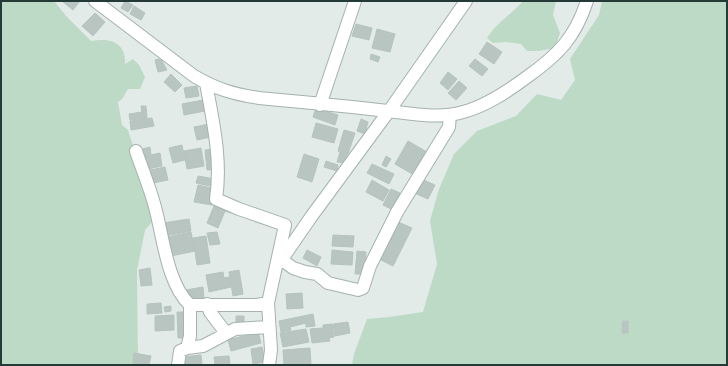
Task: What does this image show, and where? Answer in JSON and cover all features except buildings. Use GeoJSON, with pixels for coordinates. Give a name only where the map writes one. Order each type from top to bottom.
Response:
{"type":"FeatureCollection","features":[{"type":"Feature","properties":{"kind":"street"},"geometry":{"type":"LineString","coordinates":[[95,1],[194,76],[232,94],[428,116],[450,115],[464,112],[485,103],[521,81],[553,58],[566,44],[575,30],[587,1]]}},
{"type":"Feature","properties":{"kind":"street"},"geometry":{"type":"LineString","coordinates":[[320,105],[355,1]]}},
{"type":"Feature","properties":{"kind":"street"},"geometry":{"type":"LineString","coordinates":[[279,265],[311,217],[389,111],[466,1]]}},
{"type":"Feature","properties":{"kind":"street"},"geometry":{"type":"LineString","coordinates":[[206,83],[217,146],[218,181],[216,199],[239,210],[286,225],[279,265],[268,302],[271,350],[269,365]]}},
{"type":"Feature","properties":{"kind":"street"},"geometry":{"type":"LineString","coordinates":[[279,265],[317,274],[328,283],[358,290],[363,288],[372,260],[397,212],[448,127],[450,115]]}},
{"type":"Feature","properties":{"kind":"street"},"geometry":{"type":"LineString","coordinates":[[136,151],[154,205],[172,278],[184,299],[190,305],[190,336],[187,348]]}},
{"type":"Feature","properties":{"kind":"street"},"geometry":{"type":"LineString","coordinates":[[190,305],[257,305],[268,302]]}},
{"type":"Feature","properties":{"kind":"street"},"geometry":{"type":"LineString","coordinates":[[207,304],[210,312],[226,333]]}},
{"type":"Feature","properties":{"kind":"street"},"geometry":{"type":"LineString","coordinates":[[178,365],[180,351],[187,348],[203,346],[235,329],[270,327]]}},
{"type":"Feature","properties":{"kind":"green space"},"geometry":{"type":"Polygon","coordinates":[[[1,1],[54,1],[67,17],[91,41],[105,40],[117,44],[124,53],[125,64],[133,59],[139,65],[145,77],[140,89],[128,89],[122,99],[118,102],[122,125],[128,130],[153,221],[145,230],[137,270],[138,365],[1,365],[1,1]]]}},
{"type":"Feature","properties":{"kind":"green space"},"geometry":{"type":"Polygon","coordinates":[[[523,1],[556,1],[553,15],[560,33],[555,48],[539,51],[527,51],[521,44],[506,42],[493,43],[487,38],[495,28],[523,1]]]}},
{"type":"Feature","properties":{"kind":"green space"},"geometry":{"type":"Polygon","coordinates":[[[602,1],[727,1],[727,365],[352,365],[354,354],[367,319],[423,312],[437,264],[430,221],[439,189],[454,154],[477,131],[516,116],[537,94],[561,100],[575,80],[570,59],[599,15],[602,1]]]}}]}
